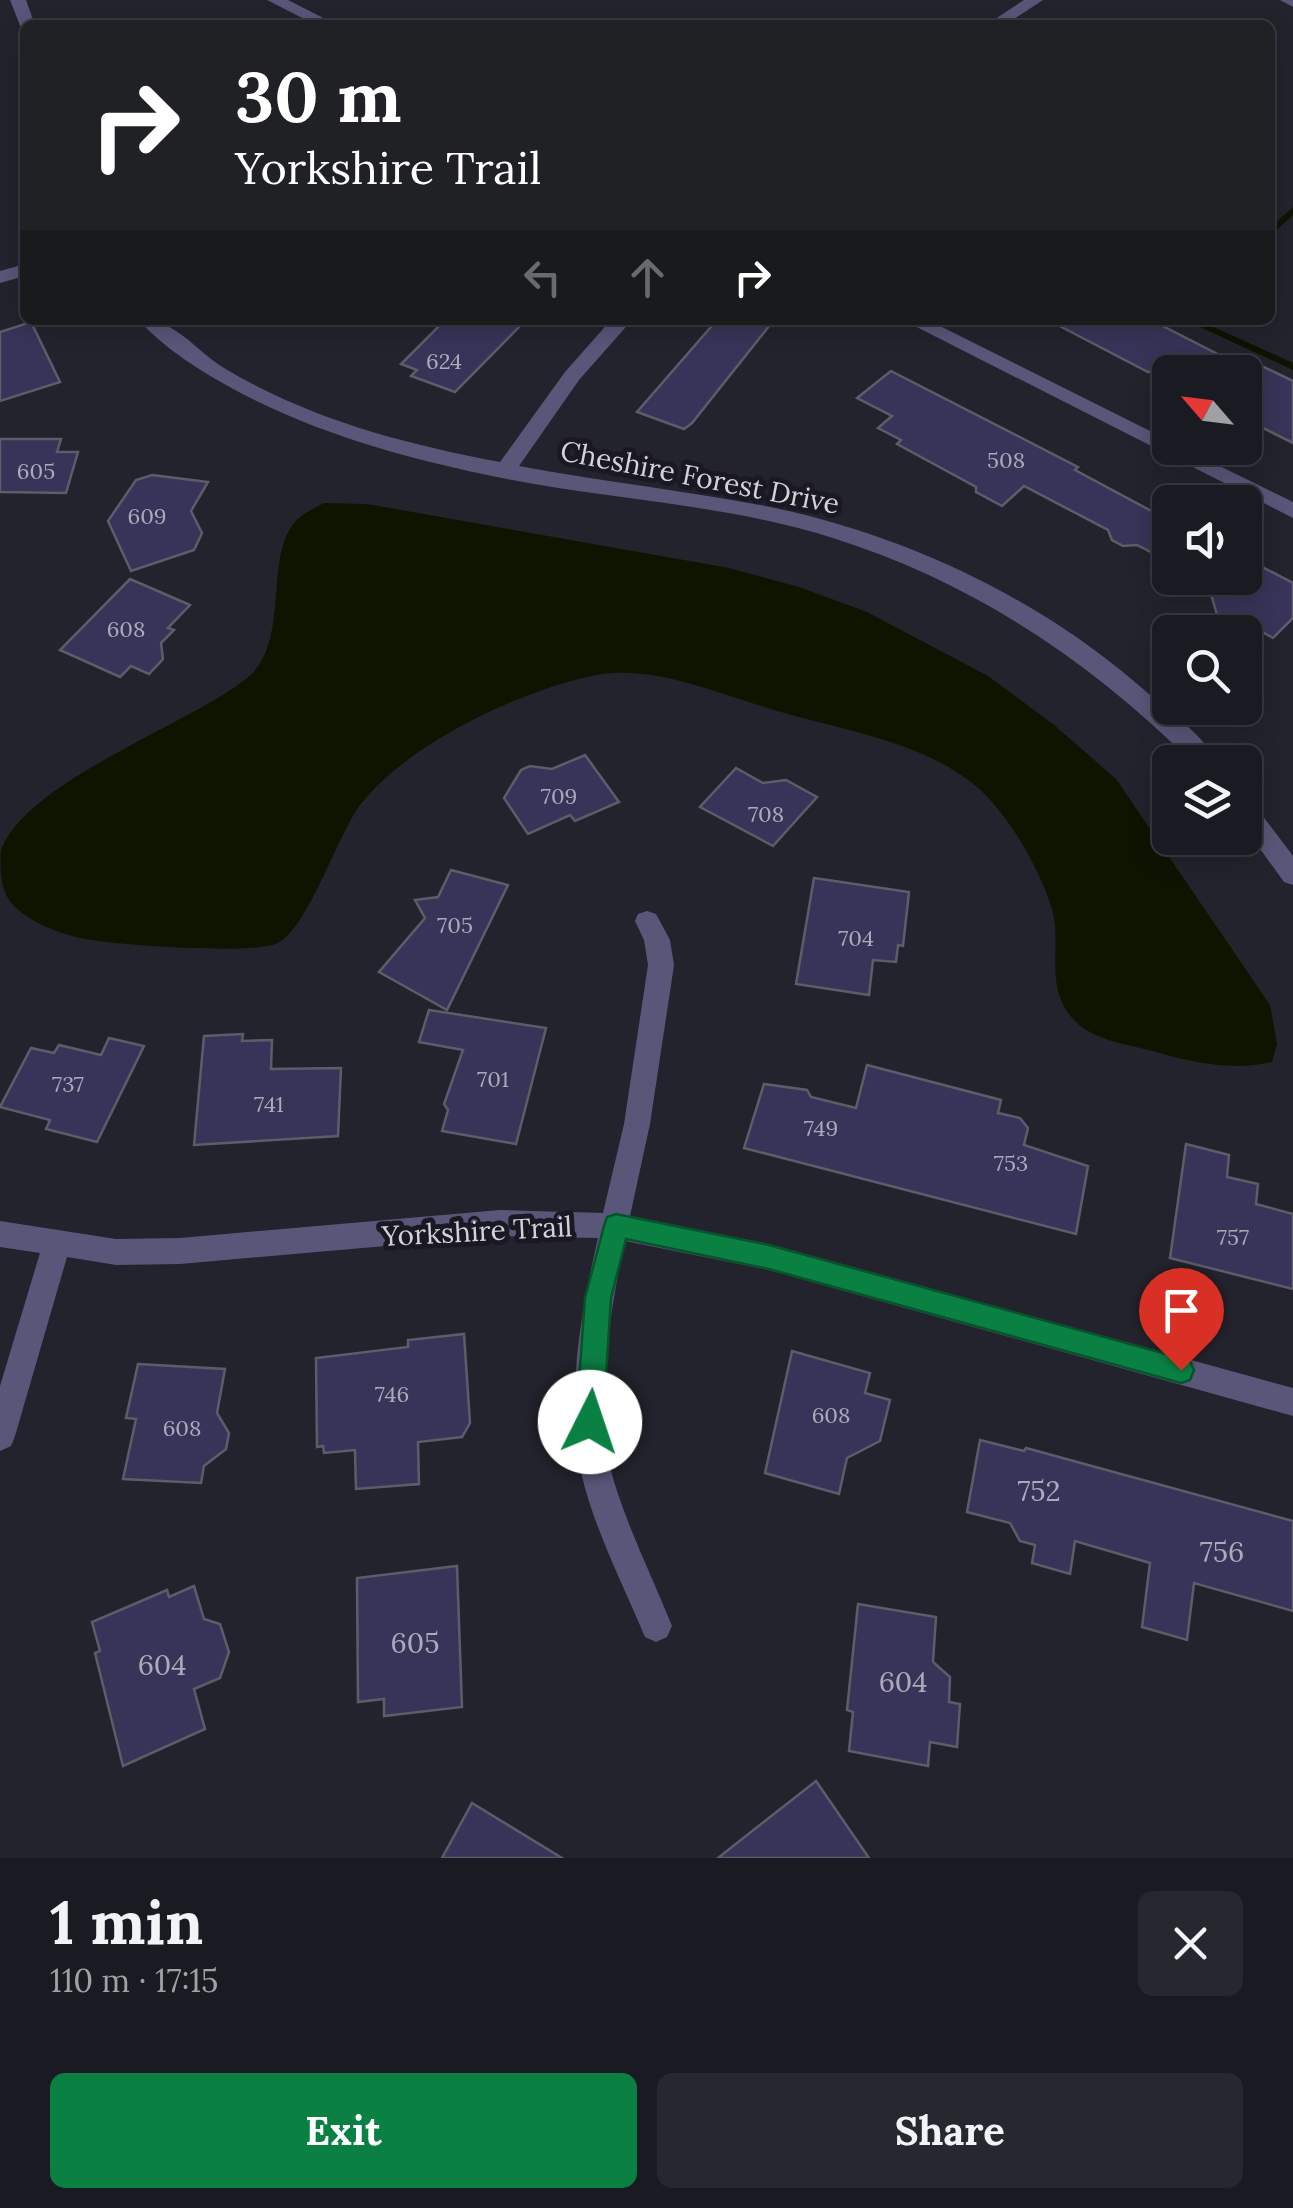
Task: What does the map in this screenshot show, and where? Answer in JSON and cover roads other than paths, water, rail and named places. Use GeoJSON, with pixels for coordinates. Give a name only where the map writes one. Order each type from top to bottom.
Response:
{"type":"FeatureCollection","features":[{"type":"Feature","properties":{"kind":"street"},"geometry":{"type":"LineString","coordinates":[[275,0],[318,20]]}},
{"type":"Feature","properties":{"kind":"street"},"geometry":{"type":"LineString","coordinates":[[1002,20],[1035,0]]}},
{"type":"Feature","properties":{"kind":"street","name":"Cheshire Forest Drive"},"geometry":{"type":"LineString","coordinates":[[155,325],[197,358],[259,394],[305,415],[386,443],[504,472],[778,516],[898,552],[1017,609],[1071,644],[1124,683],[1188,745]]}},
{"type":"Feature","properties":{"kind":"street"},"geometry":{"type":"LineString","coordinates":[[504,472],[572,376],[618,325]]}},
{"type":"Feature","properties":{"kind":"street"},"geometry":{"type":"LineString","coordinates":[[923,325],[1293,511]]}},
{"type":"Feature","properties":{"kind":"street"},"geometry":{"type":"LineString","coordinates":[[1262,833],[1293,875]]}},
{"type":"Feature","properties":{"kind":"street"},"geometry":{"type":"LineString","coordinates":[[647,921],[657,940],[661,965],[637,1124],[598,1298],[590,1422],[600,1488],[656,1626]]}},
{"type":"Feature","properties":{"kind":"street","name":"Yorkshire Trail"},"geometry":{"type":"LineString","coordinates":[[0,1234],[116,1252],[180,1251],[500,1223],[616,1226],[769,1257],[1293,1402]]}},
{"type":"Feature","properties":{"kind":"street"},"geometry":{"type":"LineString","coordinates":[[0,1436],[56,1245]]}},
{"type":"Feature","properties":{"kind":"waterway"},"geometry":{"type":"LineString","coordinates":[[1275,228],[1293,210]]}},
{"type":"Feature","properties":{"kind":"waterway"},"geometry":{"type":"LineString","coordinates":[[1201,325],[1293,367]]}}]}
